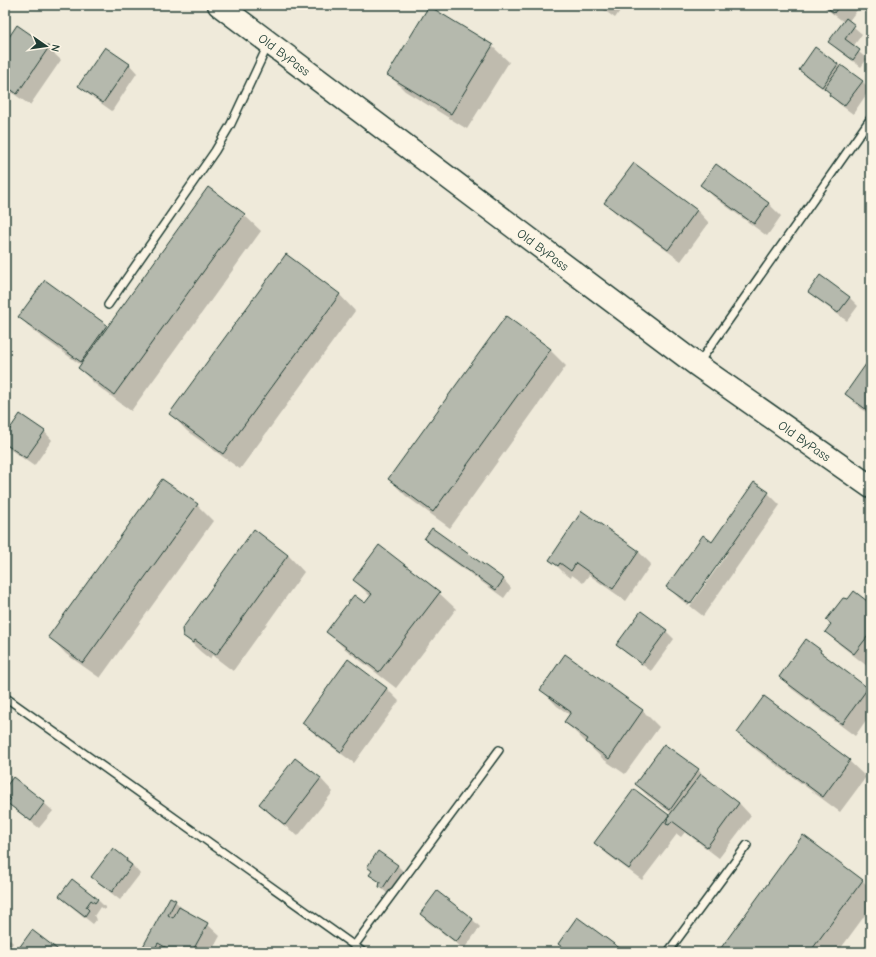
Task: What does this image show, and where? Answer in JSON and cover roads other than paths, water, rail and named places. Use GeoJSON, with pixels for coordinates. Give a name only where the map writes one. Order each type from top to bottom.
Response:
{"type":"FeatureCollection","features":[{"type":"Feature","properties":{"kind":"main road","name":"Old ByPass"},"geometry":{"type":"LineString","coordinates":[[219,5],[697,366],[871,488]]}},
{"type":"Feature","properties":{"kind":"lane"},"geometry":{"type":"LineString","coordinates":[[108,305],[215,151],[231,124],[269,43]]}},
{"type":"Feature","properties":{"kind":"lane"},"geometry":{"type":"LineString","coordinates":[[697,366],[871,118]]}},
{"type":"Feature","properties":{"kind":"lane"},"geometry":{"type":"LineString","coordinates":[[5,697],[363,952]]}},
{"type":"Feature","properties":{"kind":"lane"},"geometry":{"type":"LineString","coordinates":[[354,946],[499,750]]}},
{"type":"Feature","properties":{"kind":"lane"},"geometry":{"type":"LineString","coordinates":[[668,952],[747,845]]}}]}
